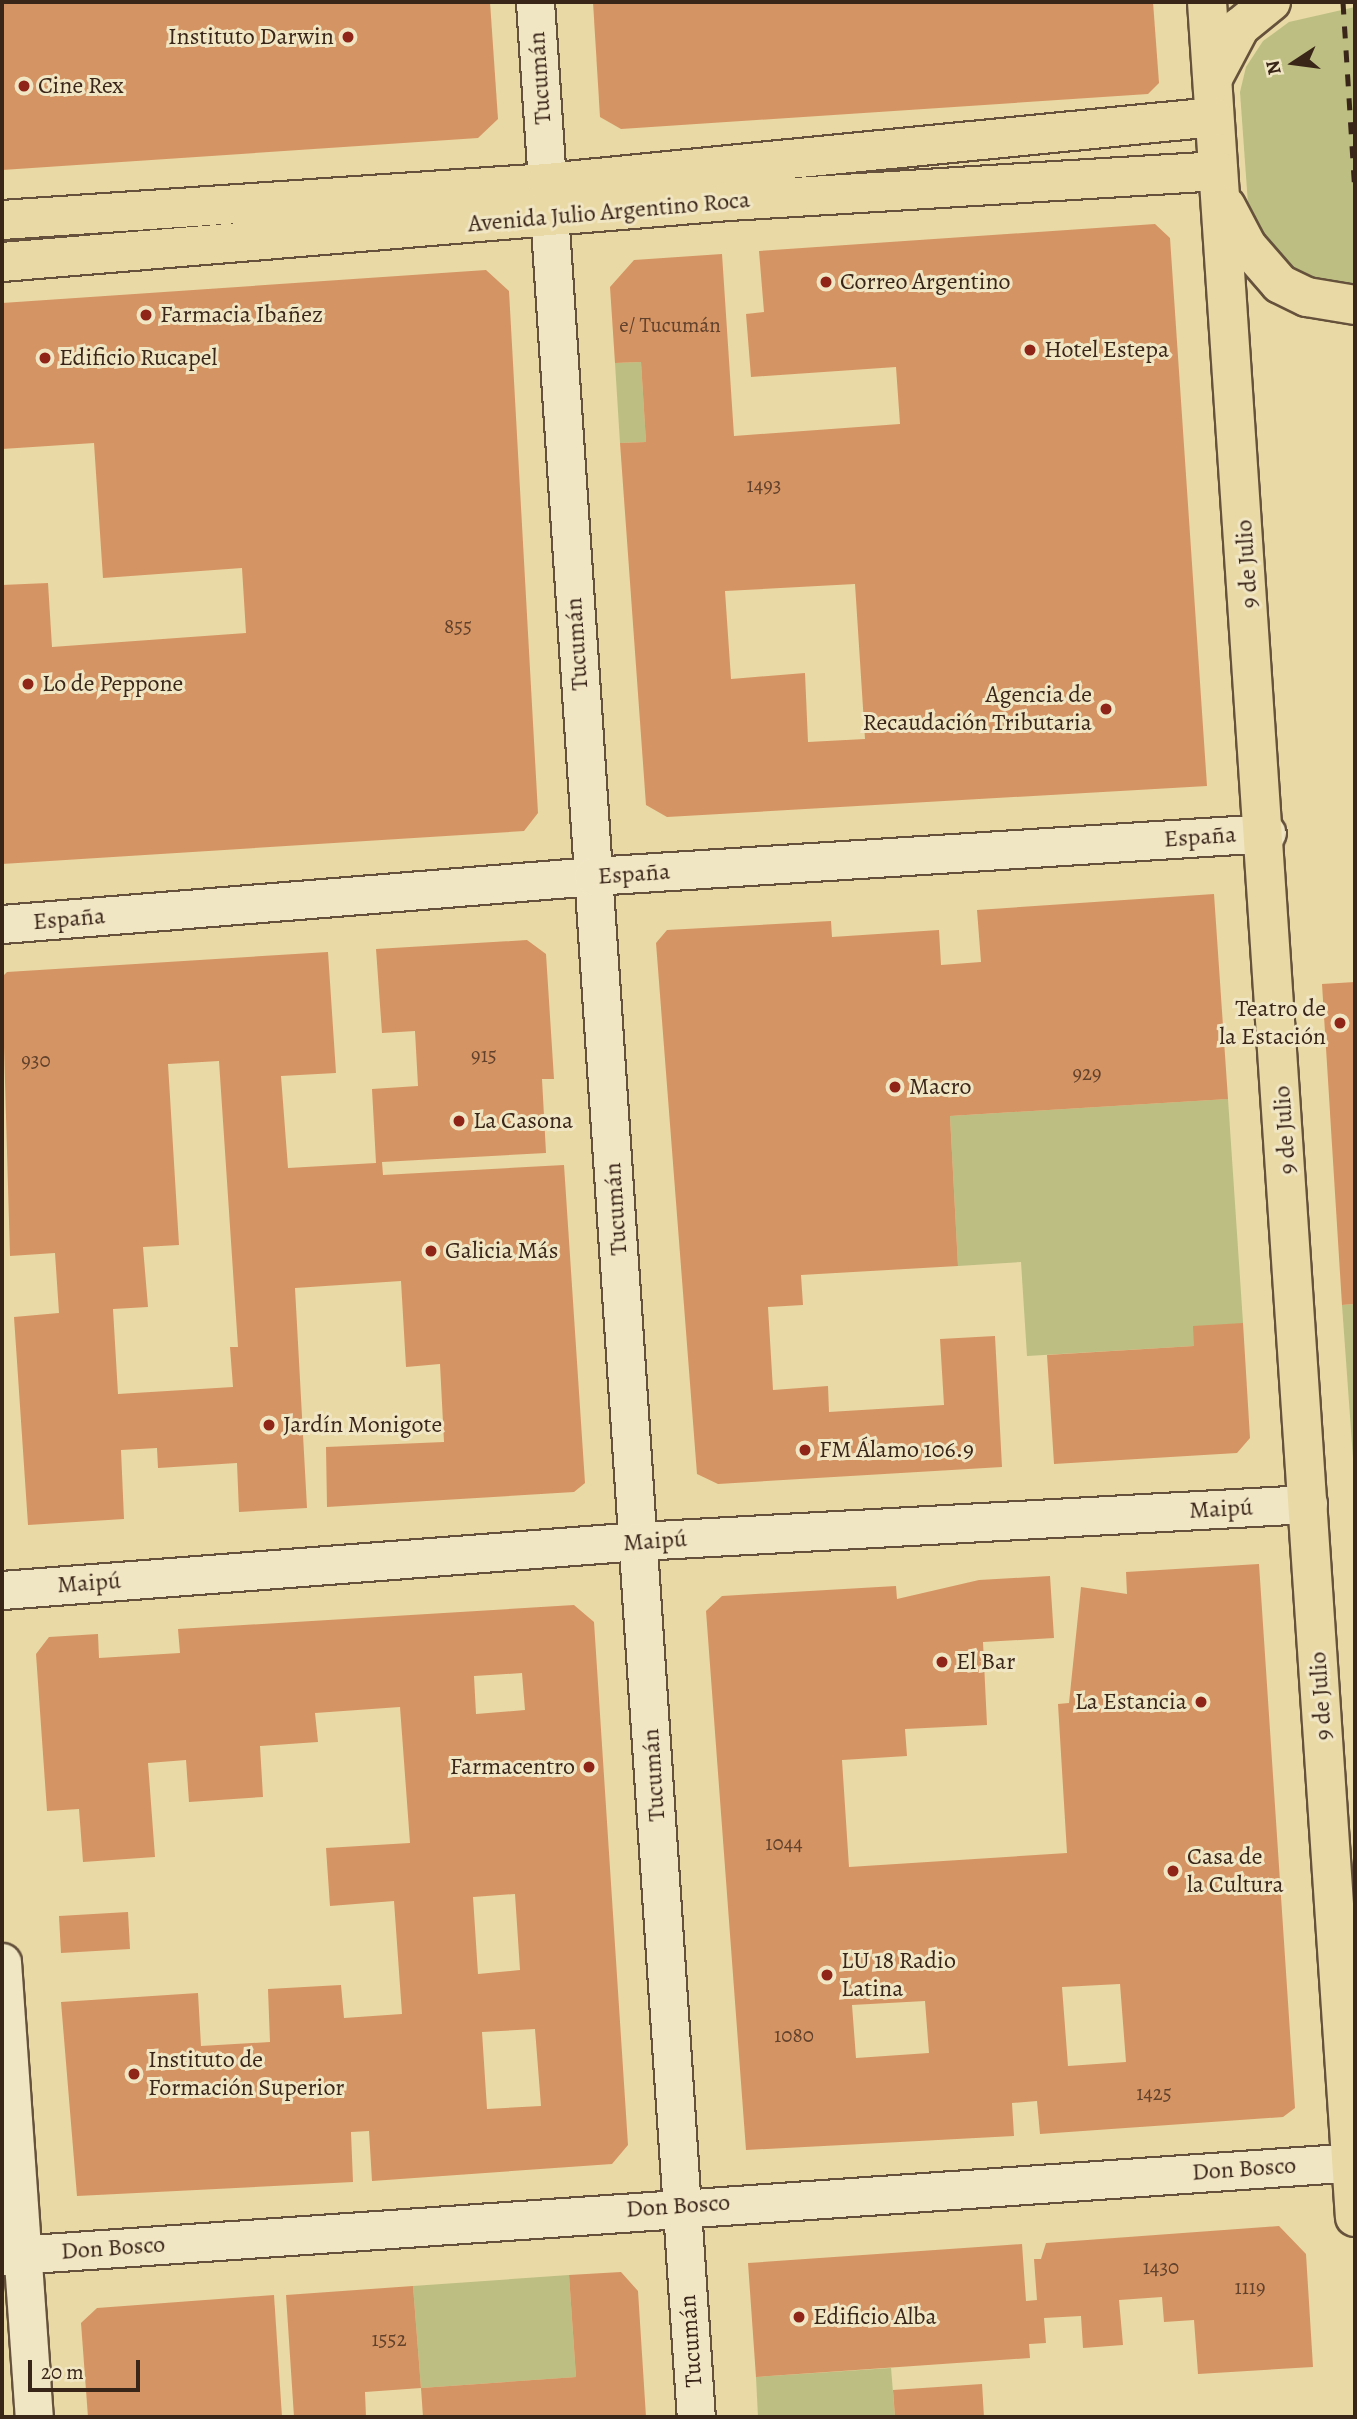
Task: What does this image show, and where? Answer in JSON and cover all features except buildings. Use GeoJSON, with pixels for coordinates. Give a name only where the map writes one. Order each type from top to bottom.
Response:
{"type":"FeatureCollection","features":[{"type":"Feature","properties":{"kind":"main road","name":"9 de Julio"},"geometry":{"type":"LineString","coordinates":[[1207,2],[1267,833],[1355,2217]]}},
{"type":"Feature","properties":{"kind":"main road"},"geometry":{"type":"LineString","coordinates":[[1212,80],[1240,27],[1271,2]]}},
{"type":"Feature","properties":{"kind":"main road","name":"Avenida Julio Argentino Roca"},"geometry":{"type":"LineString","coordinates":[[2,262],[548,201],[1214,117]]}},
{"type":"Feature","properties":{"kind":"main road","name":"Avenida Julio Argentino Roca"},"geometry":{"type":"LineString","coordinates":[[2,220],[548,201],[1218,183]]}},
{"type":"Feature","properties":{"kind":"main road"},"geometry":{"type":"LineString","coordinates":[[1218,183],[1247,246],[1280,284],[1307,297],[1355,305]]}},
{"type":"Feature","properties":{"kind":"street","name":"Tucumán"},"geometry":{"type":"LineString","coordinates":[[535,2],[696,2417]]}},
{"type":"Feature","properties":{"kind":"street","name":"España"},"geometry":{"type":"LineString","coordinates":[[2,924],[593,876],[1267,833]]}},
{"type":"Feature","properties":{"kind":"street","name":"Maipú"},"geometry":{"type":"LineString","coordinates":[[2,1590],[639,1541],[1308,1504]]}},
{"type":"Feature","properties":{"kind":"street"},"geometry":{"type":"LineString","coordinates":[[2,1962],[12,2255],[34,2417]]}},
{"type":"Feature","properties":{"kind":"street","name":"Don Bosco"},"geometry":{"type":"LineString","coordinates":[[12,2255],[682,2205],[1353,2162]]}},
{"type":"Feature","properties":{"kind":"green space"},"geometry":{"type":"Polygon","coordinates":[[[1355,7],[1355,287],[1340,287],[1282,268],[1249,218],[1240,92],[1246,67],[1263,41],[1289,22],[1355,7]]]}},
{"type":"Feature","properties":{"kind":"green space"},"geometry":{"type":"Polygon","coordinates":[[[641,362],[646,442],[620,443],[615,363],[641,362]]]}},
{"type":"Feature","properties":{"kind":"green space"},"geometry":{"type":"Polygon","coordinates":[[[1228,1099],[1243,1323],[1194,1346],[1027,1356],[1021,1262],[958,1266],[950,1116],[1228,1099]]]}},
{"type":"Feature","properties":{"kind":"green space"},"geometry":{"type":"Polygon","coordinates":[[[1355,1304],[1355,1458],[1353,1458],[1342,1305],[1355,1304]]]}},
{"type":"Feature","properties":{"kind":"green space"},"geometry":{"type":"Polygon","coordinates":[[[569,2275],[576,2377],[421,2388],[413,2286],[569,2275]]]}},
{"type":"Feature","properties":{"kind":"green space"},"geometry":{"type":"Polygon","coordinates":[[[891,2368],[895,2417],[758,2417],[756,2377],[891,2368]]]}},
{"type":"Feature","properties":{"kind":"railway"},"geometry":{"type":"LineString","coordinates":[[1343,2],[1355,194]]}},
{"type":"Feature","properties":{"kind":"place","name":"Instituto Darwin"},"geometry":{"type":"Point","coordinates":[348,37]}},
{"type":"Feature","properties":{"kind":"place","name":"Cine Rex"},"geometry":{"type":"Point","coordinates":[24,86]}},
{"type":"Feature","properties":{"kind":"place","name":"Correo Argentino"},"geometry":{"type":"Point","coordinates":[826,282]}},
{"type":"Feature","properties":{"kind":"place","name":"Farmacia Ibañez"},"geometry":{"type":"Point","coordinates":[146,315]}},
{"type":"Feature","properties":{"kind":"place","name":"Hotel Estepa"},"geometry":{"type":"Point","coordinates":[1030,350]}},
{"type":"Feature","properties":{"kind":"place","name":"Edificio Rucapel"},"geometry":{"type":"Point","coordinates":[45,358]}},
{"type":"Feature","properties":{"kind":"place","name":"Lo de Peppone"},"geometry":{"type":"Point","coordinates":[28,684]}},
{"type":"Feature","properties":{"kind":"place","name":"Agencia de Recaudación Tributaria"},"geometry":{"type":"Point","coordinates":[1106,709]}},
{"type":"Feature","properties":{"kind":"place","name":"Teatro de la Estación"},"geometry":{"type":"Point","coordinates":[1340,1023]}},
{"type":"Feature","properties":{"kind":"place","name":"Macro"},"geometry":{"type":"Point","coordinates":[895,1087]}},
{"type":"Feature","properties":{"kind":"place","name":"La Casona"},"geometry":{"type":"Point","coordinates":[459,1121]}},
{"type":"Feature","properties":{"kind":"place","name":"Galicia Más"},"geometry":{"type":"Point","coordinates":[431,1251]}},
{"type":"Feature","properties":{"kind":"place","name":"Jardín Monigote"},"geometry":{"type":"Point","coordinates":[269,1425]}},
{"type":"Feature","properties":{"kind":"place","name":"FM Álamo 106.9"},"geometry":{"type":"Point","coordinates":[805,1450]}},
{"type":"Feature","properties":{"kind":"place","name":"El Bar"},"geometry":{"type":"Point","coordinates":[942,1662]}},
{"type":"Feature","properties":{"kind":"place","name":"La Estancia"},"geometry":{"type":"Point","coordinates":[1201,1702]}},
{"type":"Feature","properties":{"kind":"place","name":"Farmacentro"},"geometry":{"type":"Point","coordinates":[589,1767]}},
{"type":"Feature","properties":{"kind":"place","name":"Casa de la Cultura"},"geometry":{"type":"Point","coordinates":[1173,1871]}},
{"type":"Feature","properties":{"kind":"place","name":"LU 18 Radio Latina"},"geometry":{"type":"Point","coordinates":[827,1975]}},
{"type":"Feature","properties":{"kind":"place","name":"Instituto de Formación Superior"},"geometry":{"type":"Point","coordinates":[134,2074]}},
{"type":"Feature","properties":{"kind":"place","name":"Edificio Alba"},"geometry":{"type":"Point","coordinates":[799,2317]}}]}
